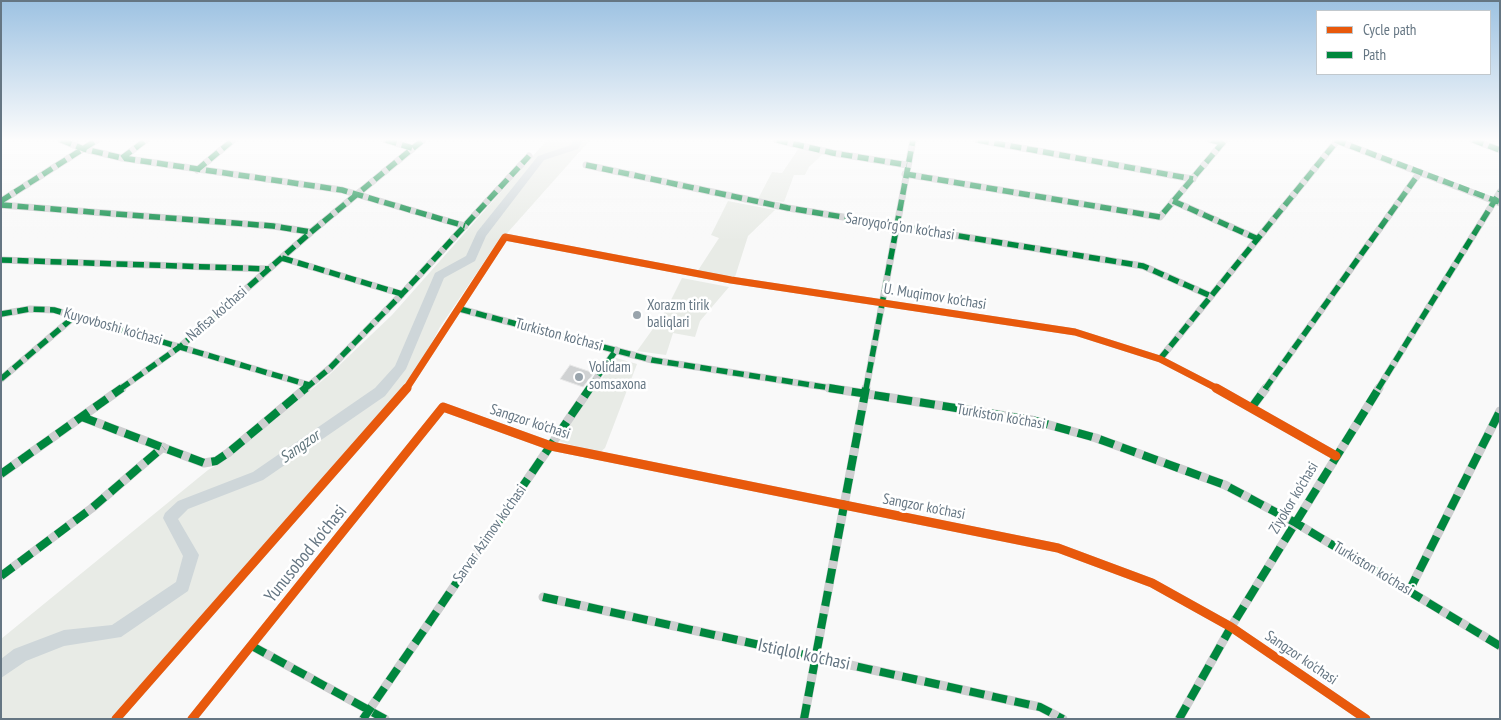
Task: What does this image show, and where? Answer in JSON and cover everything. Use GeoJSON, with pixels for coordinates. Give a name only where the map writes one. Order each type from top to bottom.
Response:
{"type":"FeatureCollection","features":[{"type":"Feature","properties":{"kind":"street"},"geometry":{"type":"LineString","coordinates":[[2,202],[46,174]]}},
{"type":"Feature","properties":{"kind":"street"},"geometry":{"type":"LineString","coordinates":[[223,174],[342,190],[465,226]]}},
{"type":"Feature","properties":{"kind":"street","name":"Nafisa ko'chasi"},"geometry":{"type":"LineString","coordinates":[[1,474],[180,346],[311,232],[382,174]]}},
{"type":"Feature","properties":{"kind":"street"},"geometry":{"type":"LineString","coordinates":[[82,417],[204,463],[216,461],[330,368],[402,294],[513,174]]}},
{"type":"Feature","properties":{"kind":"street","name":"Saroyqo'rg'on ko'chasi"},"geometry":{"type":"LineString","coordinates":[[626,174],[788,208],[1143,266],[1211,296]]}},
{"type":"Feature","properties":{"kind":"street"},"geometry":{"type":"LineString","coordinates":[[804,719],[845,506],[905,174],[1160,217],[1198,174]]}},
{"type":"Feature","properties":{"kind":"street"},"geometry":{"type":"LineString","coordinates":[[1163,174],[1193,179]]}},
{"type":"Feature","properties":{"kind":"street"},"geometry":{"type":"LineString","coordinates":[[1160,359],[1310,174]]}},
{"type":"Feature","properties":{"kind":"street"},"geometry":{"type":"LineString","coordinates":[[1252,407],[1419,174]]}},
{"type":"Feature","properties":{"kind":"street"},"geometry":{"type":"LineString","coordinates":[[1424,174],[1497,202]]}},
{"type":"Feature","properties":{"kind":"street","name":"Ziyokor ko'chasi"},"geometry":{"type":"LineString","coordinates":[[1179,719],[1231,627],[1336,456],[1497,202],[1500,192]]}},
{"type":"Feature","properties":{"kind":"street"},"geometry":{"type":"LineString","coordinates":[[1174,201],[1258,239]]}},
{"type":"Feature","properties":{"kind":"street"},"geometry":{"type":"LineString","coordinates":[[2,202],[273,226],[311,232]]}},
{"type":"Feature","properties":{"kind":"street","name":"U. Muqimov ko'chasi"},"geometry":{"type":"LineString","coordinates":[[460,308],[506,237],[731,280],[1075,332],[1160,359],[1252,407],[1336,456]]}},
{"type":"Feature","properties":{"kind":"street"},"geometry":{"type":"LineString","coordinates":[[282,258],[402,294]]}},
{"type":"Feature","properties":{"kind":"street"},"geometry":{"type":"LineString","coordinates":[[1,260],[269,269]]}},
{"type":"Feature","properties":{"kind":"street"},"geometry":{"type":"LineString","coordinates":[[116,719],[280,531],[404,394],[460,308]]}},
{"type":"Feature","properties":{"kind":"street","name":"Turkiston ko'chasi"},"geometry":{"type":"LineString","coordinates":[[460,308],[652,360],[1032,420],[1096,438],[1225,485],[1296,523],[1500,646]]}},
{"type":"Feature","properties":{"kind":"street","name":"Kuyovboshi ko'chasi"},"geometry":{"type":"LineString","coordinates":[[1,314],[30,309],[54,310],[309,385]]}},
{"type":"Feature","properties":{"kind":"street"},"geometry":{"type":"LineString","coordinates":[[1,379],[75,316]]}},
{"type":"Feature","properties":{"kind":"street","name":"Sarvar Azimov ko'chasi"},"geometry":{"type":"LineString","coordinates":[[366,714],[616,350]]}},
{"type":"Feature","properties":{"kind":"street","name":"Sangzor ko'chasi"},"geometry":{"type":"LineString","coordinates":[[443,407],[551,446],[1058,548],[1152,583],[1231,627],[1366,719]]}},
{"type":"Feature","properties":{"kind":"street","name":"Yunusobod ko'chasi"},"geometry":{"type":"LineString","coordinates":[[192,719],[443,407]]}},
{"type":"Feature","properties":{"kind":"street"},"geometry":{"type":"LineString","coordinates":[[1409,591],[1500,411]]}},
{"type":"Feature","properties":{"kind":"street"},"geometry":{"type":"LineString","coordinates":[[1,576],[92,508],[163,448]]}},
{"type":"Feature","properties":{"kind":"street","name":"Istiqlol ko'chasi"},"geometry":{"type":"LineString","coordinates":[[543,597],[1040,707],[1063,719]]}},
{"type":"Feature","properties":{"kind":"street"},"geometry":{"type":"LineString","coordinates":[[252,646],[366,714],[385,719]]}},
{"type":"Feature","properties":{"kind":"shaded area"},"geometry":{"type":"Polygon","coordinates":[[[517,174],[560,174],[493,249],[440,327],[426,354],[398,394],[110,719],[1,719],[1,639],[208,470],[229,458],[330,374],[392,315],[517,174]]]}},
{"type":"Feature","properties":{"kind":"shaded area"},"geometry":{"type":"Polygon","coordinates":[[[771,174],[806,174],[794,175],[784,202],[758,199],[771,174]]]}},
{"type":"Feature","properties":{"kind":"shaded area"},"geometry":{"type":"Polygon","coordinates":[[[728,201],[775,210],[748,236],[735,277],[697,272],[719,238],[711,235],[728,201]]]}},
{"type":"Feature","properties":{"kind":"shaded area"},"geometry":{"type":"Polygon","coordinates":[[[682,278],[729,287],[700,321],[695,337],[673,333],[666,355],[637,351],[665,312],[682,278]]]}},
{"type":"Feature","properties":{"kind":"shaded area"},"geometry":{"type":"Polygon","coordinates":[[[616,358],[637,364],[605,448],[599,453],[558,441],[616,358]]]}},
{"type":"Feature","properties":{"kind":"building","name":"Volidam somsaxona"},"geometry":{"type":"Polygon","coordinates":[[[570,365],[594,373],[583,387],[560,379],[570,365]]]}},
{"type":"Feature","properties":{"kind":"waterway","name":"Sangzor"},"geometry":{"type":"LineString","coordinates":[[1,670],[20,655],[64,638],[115,632],[183,586],[191,555],[170,518],[183,505],[258,476],[380,392],[400,369],[439,276],[471,258],[481,235],[529,174]]}},
{"type":"Feature","properties":{"kind":"marked path"},"geometry":{"type":"LineString","coordinates":[[1,201],[44,174]]}},
{"type":"Feature","properties":{"kind":"marked path"},"geometry":{"type":"LineString","coordinates":[[229,174],[342,190],[465,226]]}},
{"type":"Feature","properties":{"kind":"marked path"},"geometry":{"type":"LineString","coordinates":[[1,474],[181,346],[311,232],[382,174]]}},
{"type":"Feature","properties":{"kind":"marked path"},"geometry":{"type":"LineString","coordinates":[[82,417],[204,463],[216,461],[330,368],[402,294],[513,174]]}},
{"type":"Feature","properties":{"kind":"marked path"},"geometry":{"type":"LineString","coordinates":[[626,174],[788,208],[1143,266],[1211,296]]}},
{"type":"Feature","properties":{"kind":"marked path"},"geometry":{"type":"LineString","coordinates":[[905,174],[1160,217],[1197,174]]}},
{"type":"Feature","properties":{"kind":"marked path"},"geometry":{"type":"LineString","coordinates":[[804,719],[906,174]]}},
{"type":"Feature","properties":{"kind":"marked path"},"geometry":{"type":"LineString","coordinates":[[1163,174],[1193,179]]}},
{"type":"Feature","properties":{"kind":"marked path"},"geometry":{"type":"LineString","coordinates":[[1160,359],[1311,174]]}},
{"type":"Feature","properties":{"kind":"marked path"},"geometry":{"type":"LineString","coordinates":[[1252,407],[1419,174]]}},
{"type":"Feature","properties":{"kind":"marked path"},"geometry":{"type":"LineString","coordinates":[[1424,174],[1499,202]]}},
{"type":"Feature","properties":{"kind":"marked path"},"geometry":{"type":"LineString","coordinates":[[1179,719],[1231,627],[1500,192]]}},
{"type":"Feature","properties":{"kind":"marked path"},"geometry":{"type":"LineString","coordinates":[[1173,201],[1258,239]]}},
{"type":"Feature","properties":{"kind":"marked path"},"geometry":{"type":"LineString","coordinates":[[1,205],[273,226],[311,232]]}},
{"type":"Feature","properties":{"kind":"marked path"},"geometry":{"type":"LineString","coordinates":[[282,258],[402,294]]}},
{"type":"Feature","properties":{"kind":"marked path"},"geometry":{"type":"LineString","coordinates":[[1,260],[269,269]]}},
{"type":"Feature","properties":{"kind":"marked path"},"geometry":{"type":"LineString","coordinates":[[1,314],[30,309],[54,310],[309,385]]}},
{"type":"Feature","properties":{"kind":"marked path"},"geometry":{"type":"LineString","coordinates":[[460,309],[652,360],[1032,420],[1096,438],[1225,485],[1296,523],[1500,646]]}},
{"type":"Feature","properties":{"kind":"marked path"},"geometry":{"type":"LineString","coordinates":[[1,379],[75,316]]}},
{"type":"Feature","properties":{"kind":"marked path"},"geometry":{"type":"LineString","coordinates":[[363,719],[616,350]]}},
{"type":"Feature","properties":{"kind":"marked path"},"geometry":{"type":"LineString","coordinates":[[1409,591],[1500,411]]}},
{"type":"Feature","properties":{"kind":"marked path"},"geometry":{"type":"LineString","coordinates":[[1,576],[92,508],[163,447]]}},
{"type":"Feature","properties":{"kind":"marked path"},"geometry":{"type":"LineString","coordinates":[[543,597],[1040,707],[1063,719]]}},
{"type":"Feature","properties":{"kind":"marked path"},"geometry":{"type":"LineString","coordinates":[[252,646],[385,719]]}},
{"type":"Feature","properties":{"kind":"cycle path"},"geometry":{"type":"LineString","coordinates":[[116,719],[280,531],[404,393],[505,237],[731,280],[1075,332],[1160,359],[1252,407],[1336,456]]}},
{"type":"Feature","properties":{"kind":"cycle path"},"geometry":{"type":"LineString","coordinates":[[192,719],[443,407],[551,446],[1058,548],[1152,583],[1231,627],[1366,719]]}},
{"type":"Feature","properties":{"kind":"place","name":"Xorazm tirik baliqlari"},"geometry":{"type":"Point","coordinates":[637,315]}},
{"type":"Feature","properties":{"kind":"place","name":"Volidam somsaxona"},"geometry":{"type":"Point","coordinates":[579,377]}}]}
